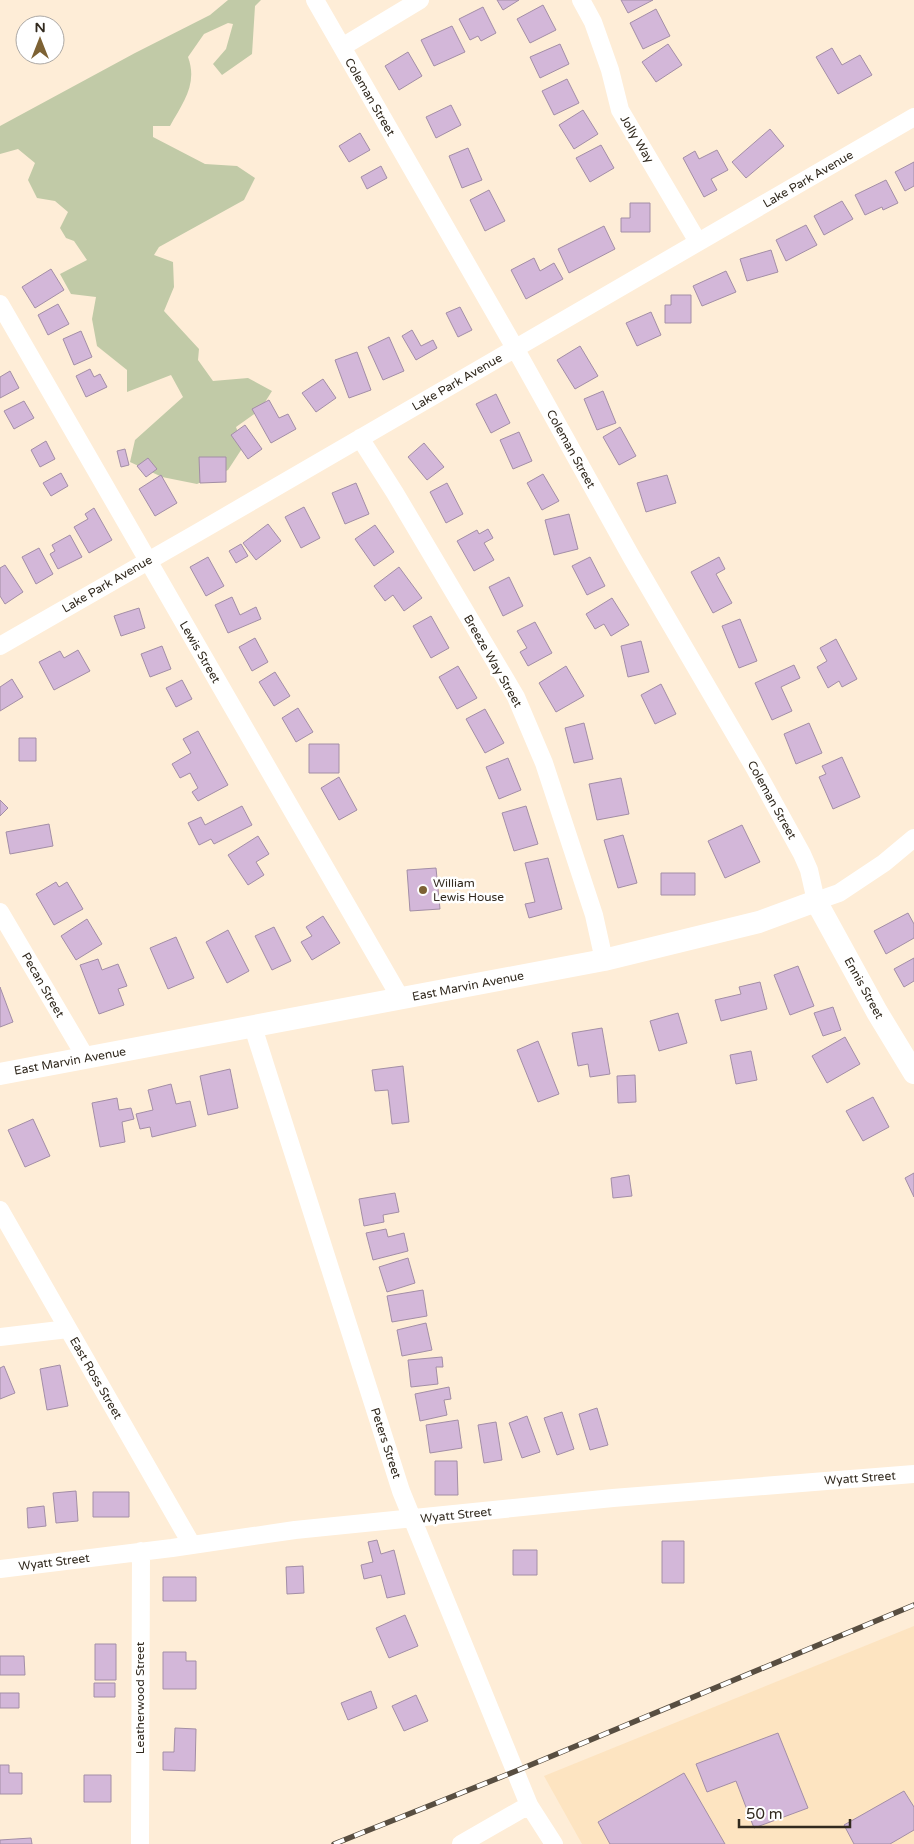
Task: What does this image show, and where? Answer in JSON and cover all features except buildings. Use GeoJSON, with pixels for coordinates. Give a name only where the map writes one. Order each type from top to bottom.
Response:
{"type":"FeatureCollection","features":[{"type":"Feature","properties":{"kind":"main road","name":"East Marvin Avenue"},"geometry":{"type":"LineString","coordinates":[[0,1074],[604,960],[759,922],[816,902]]}},
{"type":"Feature","properties":{"kind":"main road","name":"Ennis Street"},"geometry":{"type":"LineString","coordinates":[[816,902],[877,1012],[914,1073]]}},
{"type":"Feature","properties":{"kind":"street","name":"Coleman Street"},"geometry":{"type":"LineString","coordinates":[[315,0],[632,558],[754,766],[802,854],[809,870],[816,902]]}},
{"type":"Feature","properties":{"kind":"street"},"geometry":{"type":"LineString","coordinates":[[342,47],[420,0]]}},
{"type":"Feature","properties":{"kind":"street","name":"Jolly Way"},"geometry":{"type":"LineString","coordinates":[[581,0],[593,22],[610,70],[620,110],[698,242]]}},
{"type":"Feature","properties":{"kind":"street","name":"Lake Park Avenue"},"geometry":{"type":"LineString","coordinates":[[0,646],[914,117]]}},
{"type":"Feature","properties":{"kind":"street","name":"Lewis Street"},"geometry":{"type":"LineString","coordinates":[[0,304],[401,999]]}},
{"type":"Feature","properties":{"kind":"street","name":"Breeze Way Street"},"geometry":{"type":"LineString","coordinates":[[360,438],[396,493],[516,697],[547,772],[594,915],[604,960]]}},
{"type":"Feature","properties":{"kind":"street","name":"East Marvin Avenue"},"geometry":{"type":"LineString","coordinates":[[816,902],[839,893],[884,862],[914,838]]}},
{"type":"Feature","properties":{"kind":"street","name":"Pecan Street"},"geometry":{"type":"LineString","coordinates":[[0,912],[86,1058]]}},
{"type":"Feature","properties":{"kind":"street","name":"Peters Street"},"geometry":{"type":"LineString","coordinates":[[253,1027],[401,1491],[529,1805],[554,1844]]}},
{"type":"Feature","properties":{"kind":"street","name":"East Ross Street"},"geometry":{"type":"LineString","coordinates":[[0,1210],[192,1545]]}},
{"type":"Feature","properties":{"kind":"street"},"geometry":{"type":"LineString","coordinates":[[0,1337],[68,1329]]}},
{"type":"Feature","properties":{"kind":"street","name":"Wyatt Street"},"geometry":{"type":"LineString","coordinates":[[0,1569],[295,1530],[613,1498],[914,1474]]}},
{"type":"Feature","properties":{"kind":"street","name":"Leatherwood Street"},"geometry":{"type":"LineString","coordinates":[[140,1844],[141,1551]]}},
{"type":"Feature","properties":{"kind":"street"},"geometry":{"type":"LineString","coordinates":[[461,1844],[529,1805]]}},
{"type":"Feature","properties":{"kind":"shaded area"},"geometry":{"type":"Polygon","coordinates":[[[914,1626],[914,1844],[582,1844],[544,1776],[914,1626]]]}},
{"type":"Feature","properties":{"kind":"green space"},"geometry":{"type":"Polygon","coordinates":[[[228,0],[261,0],[255,6],[252,54],[222,75],[213,64],[226,49],[233,24],[228,23],[204,34],[188,57],[191,76],[188,93],[170,126],[153,126],[153,137],[205,164],[237,166],[255,178],[244,200],[159,247],[154,255],[173,262],[174,287],[164,311],[199,349],[198,360],[213,381],[248,378],[272,391],[260,410],[236,427],[243,447],[228,470],[197,484],[162,477],[130,462],[135,440],[183,397],[171,375],[127,392],[127,370],[97,346],[92,319],[96,297],[71,294],[60,274],[87,260],[74,241],[66,238],[60,228],[68,212],[55,201],[37,198],[28,180],[35,163],[18,149],[0,154],[0,126],[210,15],[228,0]]]}},
{"type":"Feature","properties":{"kind":"railway"},"geometry":{"type":"LineString","coordinates":[[334,1844],[516,1771],[914,1605]]}},
{"type":"Feature","properties":{"kind":"place","name":"William Lewis House"},"geometry":{"type":"Point","coordinates":[423,890]}}]}
